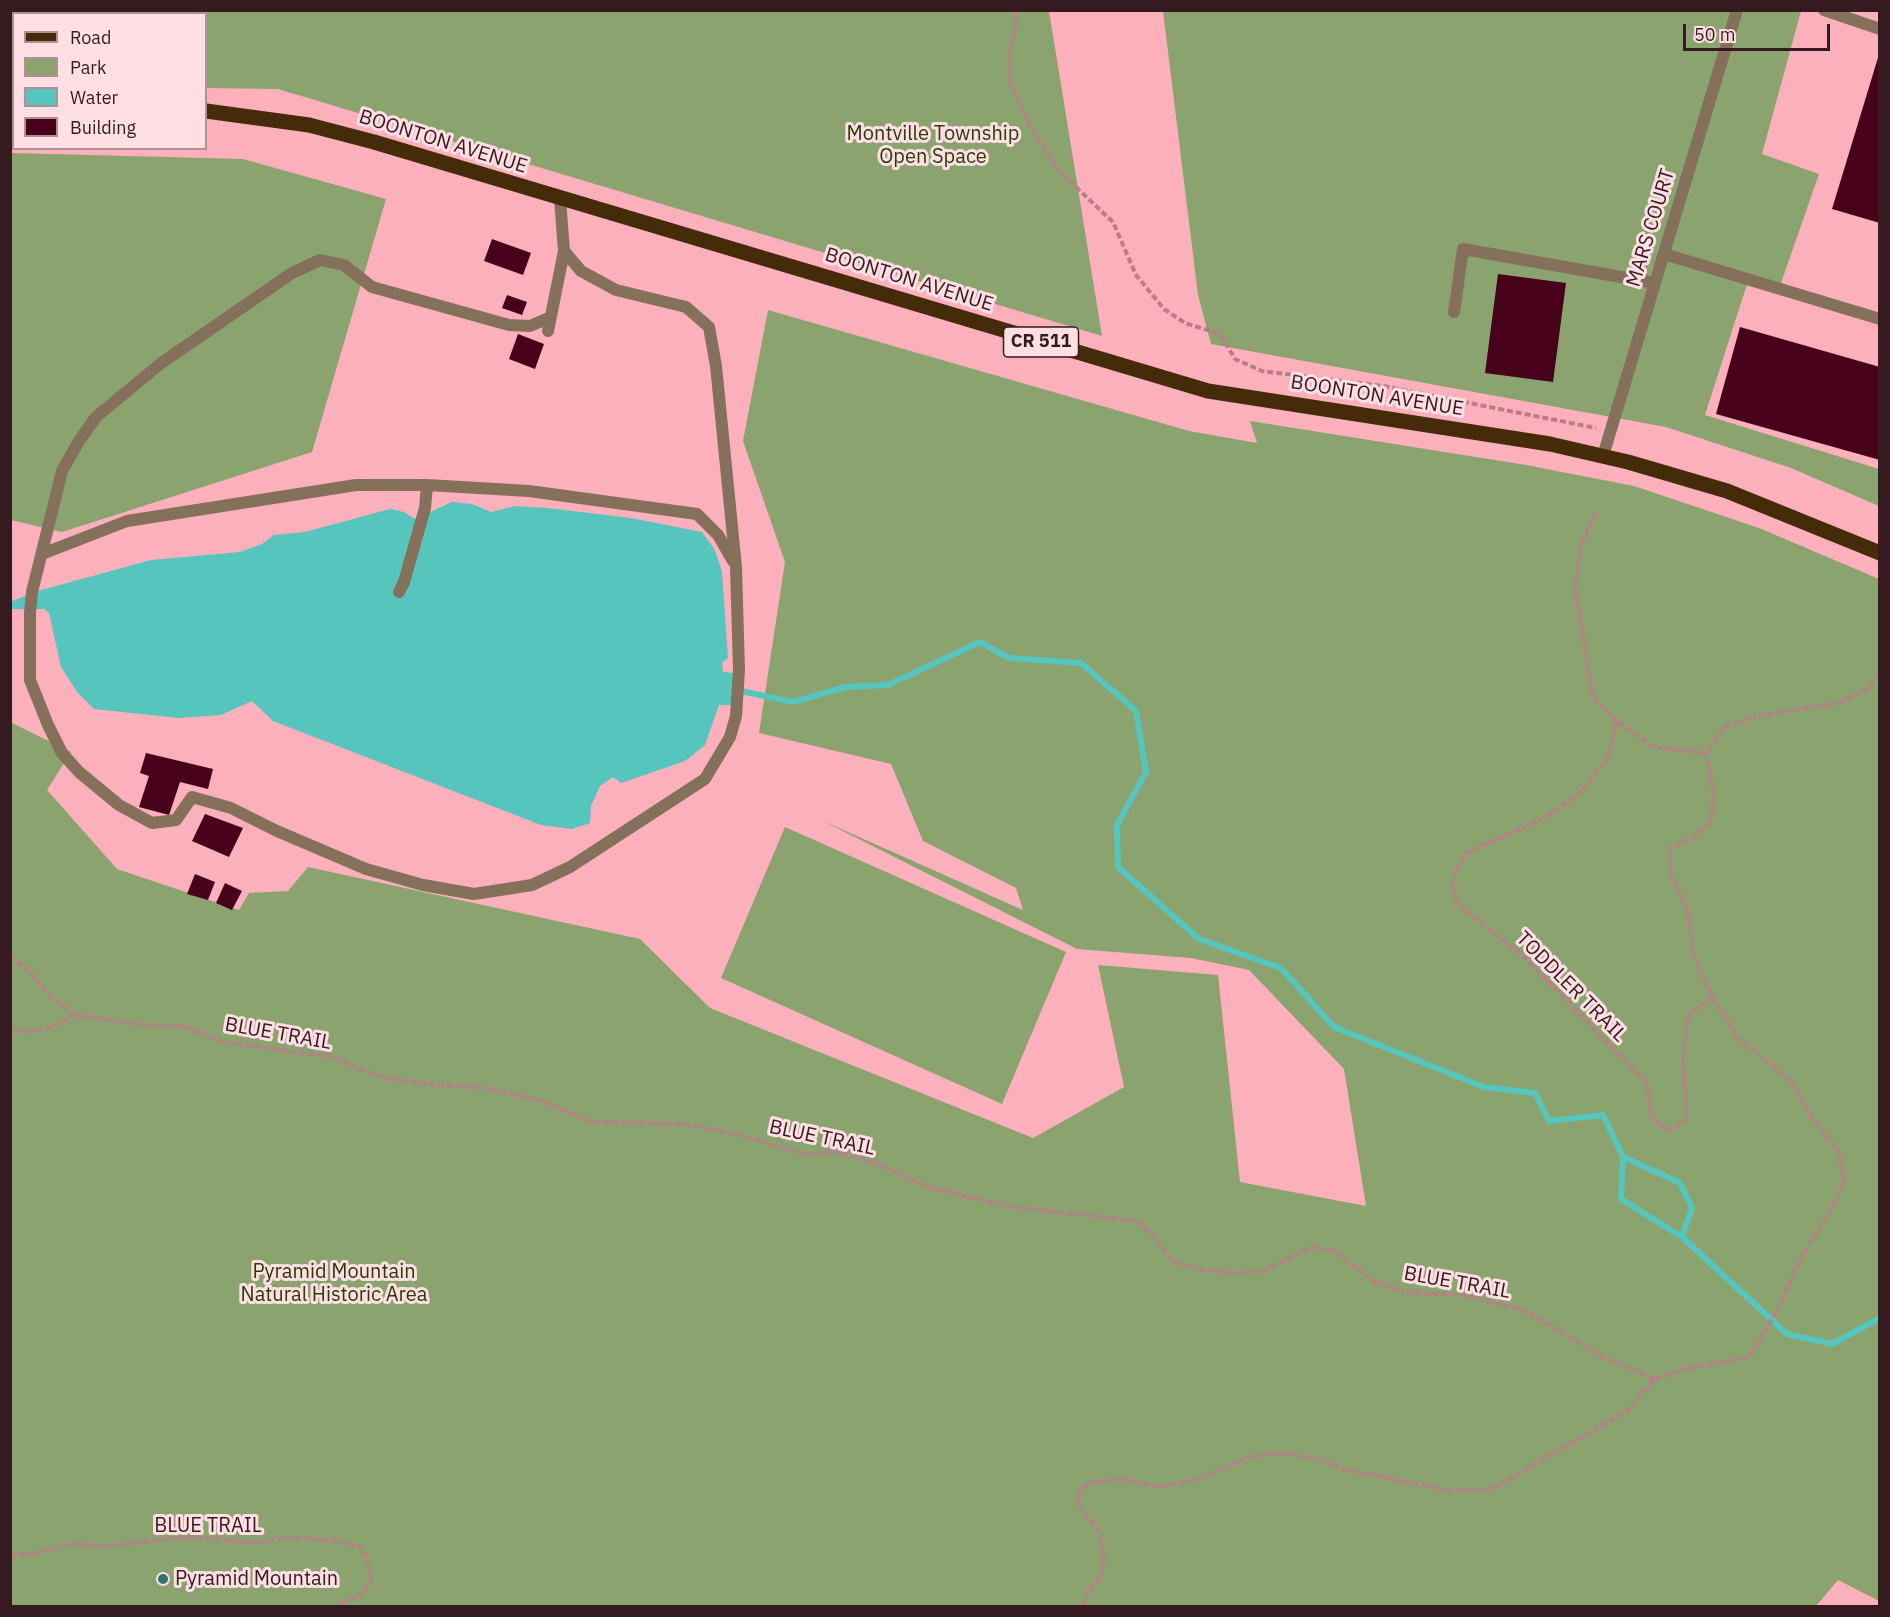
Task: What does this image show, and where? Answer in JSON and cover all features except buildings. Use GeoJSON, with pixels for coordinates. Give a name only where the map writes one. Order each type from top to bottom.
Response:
{"type":"FeatureCollection","features":[{"type":"Feature","properties":{"kind":"main road","name":"BOONTON AVENUE"},"geometry":{"type":"LineString","coordinates":[[207,111],[309,125],[374,142],[1208,391],[1529,441],[1603,456],[1727,491],[1880,553]]}},
{"type":"Feature","properties":{"kind":"lane","name":"MARS COURT"},"geometry":{"type":"LineString","coordinates":[[1603,456],[1737,10]]}},
{"type":"Feature","properties":{"kind":"lane"},"geometry":{"type":"LineString","coordinates":[[1824,10],[1880,29]]}},
{"type":"Feature","properties":{"kind":"lane"},"geometry":{"type":"LineString","coordinates":[[549,331],[564,251],[560,199]]}},
{"type":"Feature","properties":{"kind":"lane"},"geometry":{"type":"LineString","coordinates":[[1455,312],[1463,249],[1655,283]]}},
{"type":"Feature","properties":{"kind":"lane"},"geometry":{"type":"LineString","coordinates":[[551,317],[530,326],[509,324],[372,287],[344,266],[330,260],[312,262],[160,364],[96,417],[78,441],[62,471],[32,592],[30,613],[30,680],[62,753],[79,772],[119,805],[152,823],[176,819],[192,797],[231,808],[277,831],[366,869],[423,885],[474,894],[532,885],[570,867],[705,779],[730,737],[736,716],[740,670],[736,567],[716,366],[709,327],[686,307],[616,290],[581,272],[564,251]]}},
{"type":"Feature","properties":{"kind":"lane"},"geometry":{"type":"LineString","coordinates":[[1664,254],[1880,318]]}},
{"type":"Feature","properties":{"kind":"lane"},"geometry":{"type":"LineString","coordinates":[[42,554],[127,521],[356,485],[427,485],[529,491],[697,514],[718,535],[736,567]]}},
{"type":"Feature","properties":{"kind":"lane"},"geometry":{"type":"LineString","coordinates":[[402,587],[425,508],[427,485]]}},
{"type":"Feature","properties":{"kind":"path"},"geometry":{"type":"LineString","coordinates":[[1016,10],[1016,28],[1009,52],[1010,82],[1030,127],[1060,172],[1113,222],[1136,274],[1164,309],[1185,323],[1220,334],[1235,358],[1262,371],[1383,386],[1474,402],[1558,422],[1596,427],[1603,456]]}},
{"type":"Feature","properties":{"kind":"path"},"geometry":{"type":"LineString","coordinates":[[1596,514],[1582,543],[1575,587],[1593,697],[1617,721],[1653,747],[1706,753]]}},
{"type":"Feature","properties":{"kind":"path"},"geometry":{"type":"LineString","coordinates":[[1084,1606],[1088,1590],[1101,1577],[1104,1558],[1100,1532],[1081,1509],[1076,1495],[1089,1483],[1119,1479],[1161,1487],[1197,1480],[1248,1457],[1282,1453],[1319,1459],[1342,1469],[1451,1491],[1492,1489],[1627,1411],[1655,1379],[1685,1369],[1750,1357],[1844,1181],[1838,1150],[1811,1116],[1790,1080],[1737,1038],[1713,998],[1693,953],[1687,908],[1670,872],[1670,848],[1693,837],[1712,821],[1714,795],[1706,753],[1725,727],[1756,716],[1838,703],[1868,689],[1880,675]]}},
{"type":"Feature","properties":{"kind":"path","name":"TODDLER TRAIL"},"geometry":{"type":"LineString","coordinates":[[1617,721],[1608,758],[1578,795],[1545,818],[1467,853],[1452,879],[1457,904],[1523,956],[1647,1083],[1651,1116],[1667,1131],[1687,1120],[1683,1058],[1689,1012],[1713,998]]}},
{"type":"Feature","properties":{"kind":"path"},"geometry":{"type":"LineString","coordinates":[[10,957],[26,968],[46,993],[75,1015],[52,1027],[32,1032],[10,1029]]}},
{"type":"Feature","properties":{"kind":"path","name":"BLUE TRAIL"},"geometry":{"type":"LineString","coordinates":[[75,1015],[144,1025],[182,1026],[224,1042],[332,1057],[383,1078],[487,1088],[541,1101],[592,1122],[685,1124],[745,1136],[804,1154],[839,1152],[878,1164],[930,1188],[1013,1207],[1138,1221],[1156,1239],[1173,1262],[1203,1270],[1238,1273],[1264,1271],[1312,1247],[1334,1251],[1375,1281],[1412,1293],[1464,1295],[1527,1312],[1604,1358],[1655,1379]]}},
{"type":"Feature","properties":{"kind":"path","name":"BLUE TRAIL"},"geometry":{"type":"LineString","coordinates":[[10,1555],[32,1554],[71,1544],[110,1546],[188,1537],[259,1543],[287,1537],[339,1541],[361,1547],[368,1560],[371,1581],[362,1594],[337,1606]]}},
{"type":"Feature","properties":{"kind":"green space","name":"Montville Township Open Space"},"geometry":{"type":"Polygon","coordinates":[[[11,10],[1049,11],[1102,336],[278,89],[207,88],[207,12],[12,12],[11,85],[11,10]]]}},
{"type":"Feature","properties":{"kind":"green space"},"geometry":{"type":"Polygon","coordinates":[[[1163,11],[1801,11],[1762,154],[1819,174],[1781,283],[1750,275],[1705,415],[1879,469],[1879,506],[1791,468],[1666,427],[1211,344],[1198,295],[1163,11]]]}},
{"type":"Feature","properties":{"kind":"green space"},"geometry":{"type":"Polygon","coordinates":[[[11,153],[243,159],[386,199],[312,452],[62,532],[11,520],[11,153]]]}},
{"type":"Feature","properties":{"kind":"green space","name":"Pyramid Mountain Natural Historic Area"},"geometry":{"type":"Polygon","coordinates":[[[768,310],[1189,431],[1257,443],[1250,421],[1526,465],[1634,486],[1759,528],[1879,579],[1879,1601],[1838,1580],[1816,1606],[11,1606],[10,722],[71,752],[47,790],[117,869],[239,910],[249,893],[288,891],[308,867],[640,939],[710,1008],[1033,1138],[1124,1087],[1098,965],[1218,975],[1240,1182],[1366,1206],[1344,1069],[1249,970],[1191,958],[1077,949],[823,821],[1023,910],[1016,888],[923,841],[891,764],[759,733],[785,562],[743,441],[768,310]]]}},
{"type":"Feature","properties":{"kind":"green space"},"geometry":{"type":"Polygon","coordinates":[[[785,827],[1066,952],[1002,1104],[721,978],[785,827]]]}},
{"type":"Feature","properties":{"kind":"water"},"geometry":{"type":"Polygon","coordinates":[[[452,502],[472,504],[491,512],[515,506],[631,518],[702,532],[715,550],[722,572],[728,658],[722,663],[723,672],[734,673],[731,705],[719,705],[705,745],[685,761],[621,783],[613,777],[600,786],[591,806],[590,823],[572,829],[541,825],[273,721],[252,701],[221,715],[179,718],[94,709],[77,692],[61,667],[49,613],[44,609],[11,609],[10,602],[38,591],[151,560],[240,552],[262,544],[274,535],[305,532],[390,509],[404,512],[415,519],[452,502]]]}},
{"type":"Feature","properties":{"kind":"waterway"},"geometry":{"type":"LineString","coordinates":[[736,690],[793,702],[846,687],[888,685],[980,642],[1009,658],[1081,663],[1136,711],[1146,772],[1117,825],[1118,867],[1199,939],[1281,968],[1334,1027],[1484,1087],[1535,1093],[1549,1121],[1603,1115],[1623,1157],[1680,1183],[1692,1208],[1682,1237],[1787,1334],[1832,1344],[1880,1318]]}},
{"type":"Feature","properties":{"kind":"waterway"},"geometry":{"type":"LineString","coordinates":[[1623,1157],[1621,1199],[1682,1237]]}},
{"type":"Feature","properties":{"kind":"place","name":"Pyramid Mountain"},"geometry":{"type":"Point","coordinates":[163,1579]}}]}
